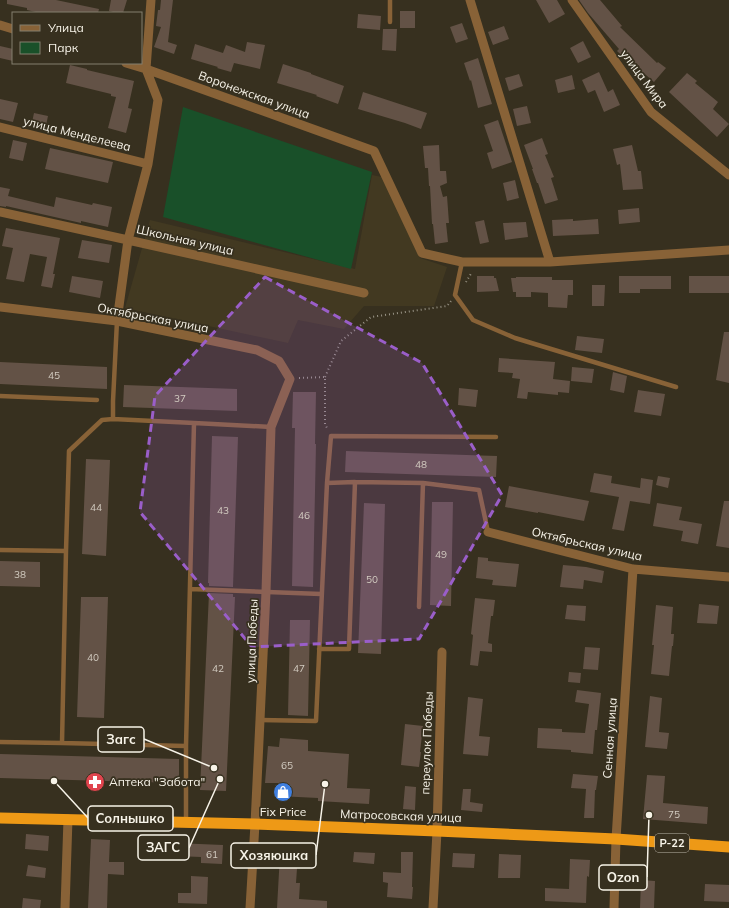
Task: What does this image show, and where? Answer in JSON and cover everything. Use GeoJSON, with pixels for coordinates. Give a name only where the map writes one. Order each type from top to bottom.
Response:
{"type":"FeatureCollection","features":[{"type":"Feature","properties":{"kind":"highway","name":"Матросовская улица"},"geometry":{"type":"LineString","coordinates":[[0,818],[256,824],[437,831],[616,839],[729,847]]}},
{"type":"Feature","properties":{"kind":"street"},"geometry":{"type":"LineString","coordinates":[[117,321],[128,240],[148,164],[158,100],[146,69],[151,0]]}},
{"type":"Feature","properties":{"kind":"street"},"geometry":{"type":"LineString","coordinates":[[470,0],[550,262]]}},
{"type":"Feature","properties":{"kind":"street","name":"улица Мира"},"geometry":{"type":"LineString","coordinates":[[572,0],[651,112],[729,175]]}},
{"type":"Feature","properties":{"kind":"street"},"geometry":{"type":"LineString","coordinates":[[0,25],[12,29]]}},
{"type":"Feature","properties":{"kind":"street","name":"Воронежская улица"},"geometry":{"type":"LineString","coordinates":[[129,64],[374,151],[422,253],[462,262]]}},
{"type":"Feature","properties":{"kind":"street","name":"улица Менделеева"},"geometry":{"type":"LineString","coordinates":[[0,127],[148,164]]}},
{"type":"Feature","properties":{"kind":"street","name":"Школьная улица"},"geometry":{"type":"LineString","coordinates":[[0,212],[364,293]]}},
{"type":"Feature","properties":{"kind":"street"},"geometry":{"type":"LineString","coordinates":[[462,262],[550,262],[729,250]]}},
{"type":"Feature","properties":{"kind":"street","name":"Октябрьская улица"},"geometry":{"type":"LineString","coordinates":[[0,307],[117,321],[257,350],[279,361],[290,379]]}},
{"type":"Feature","properties":{"kind":"street","name":"улица Победы"},"geometry":{"type":"LineString","coordinates":[[250,908],[256,824],[266,592],[271,427],[290,379]]}},
{"type":"Feature","properties":{"kind":"street","name":"Октябрьская улица"},"geometry":{"type":"LineString","coordinates":[[488,532],[633,569],[729,577]]}},
{"type":"Feature","properties":{"kind":"street","name":"Сенная улица"},"geometry":{"type":"LineString","coordinates":[[614,908],[616,839],[633,569]]}},
{"type":"Feature","properties":{"kind":"street","name":"переулок Победы"},"geometry":{"type":"LineString","coordinates":[[433,908],[437,831],[442,652]]}},
{"type":"Feature","properties":{"kind":"street"},"geometry":{"type":"LineString","coordinates":[[65,908],[68,819]]}},
{"type":"Feature","properties":{"kind":"lane"},"geometry":{"type":"LineString","coordinates":[[390,0],[390,22]]}},
{"type":"Feature","properties":{"kind":"lane"},"geometry":{"type":"LineString","coordinates":[[462,262],[455,295],[473,320],[515,338],[676,387]]}},
{"type":"Feature","properties":{"kind":"lane"},"geometry":{"type":"LineString","coordinates":[[113,419],[117,321]]}},
{"type":"Feature","properties":{"kind":"lane"},"geometry":{"type":"LineString","coordinates":[[0,396],[97,400]]}},
{"type":"Feature","properties":{"kind":"lane"},"geometry":{"type":"LineString","coordinates":[[62,742],[68,451],[102,420],[113,419],[271,427]]}},
{"type":"Feature","properties":{"kind":"lane"},"geometry":{"type":"LineString","coordinates":[[186,822],[186,746],[194,423]]}},
{"type":"Feature","properties":{"kind":"lane"},"geometry":{"type":"LineString","coordinates":[[260,720],[316,721],[321,594],[331,436],[496,437]]}},
{"type":"Feature","properties":{"kind":"lane"},"geometry":{"type":"LineString","coordinates":[[319,649],[349,650],[355,482]]}},
{"type":"Feature","properties":{"kind":"lane"},"geometry":{"type":"LineString","coordinates":[[327,483],[423,483],[479,490],[488,532]]}},
{"type":"Feature","properties":{"kind":"lane"},"geometry":{"type":"LineString","coordinates":[[419,607],[423,483]]}},
{"type":"Feature","properties":{"kind":"lane"},"geometry":{"type":"LineString","coordinates":[[0,550],[66,551]]}},
{"type":"Feature","properties":{"kind":"lane"},"geometry":{"type":"LineString","coordinates":[[190,589],[321,594]]}},
{"type":"Feature","properties":{"kind":"lane"},"geometry":{"type":"LineString","coordinates":[[0,742],[62,742],[186,746]]}},
{"type":"Feature","properties":{"kind":"path"},"geometry":{"type":"LineString","coordinates":[[331,436],[325,424],[325,377],[342,341],[371,317],[447,306],[469,278],[478,262]]}},
{"type":"Feature","properties":{"kind":"path"},"geometry":{"type":"LineString","coordinates":[[290,379],[325,377]]}},
{"type":"Feature","properties":{"kind":"highlighted area"},"geometry":{"type":"Polygon","coordinates":[[[265,277],[422,363],[502,495],[419,639],[252,647],[140,512],[155,396],[265,277]]]}},
{"type":"Feature","properties":{"kind":"shaded area"},"geometry":{"type":"Polygon","coordinates":[[[372,175],[382,177],[420,258],[447,267],[434,306],[364,306],[344,329],[298,320],[288,343],[125,308],[150,220],[355,269],[372,175]]]}},
{"type":"Feature","properties":{"kind":"green space"},"geometry":{"type":"Polygon","coordinates":[[[183,107],[372,172],[351,269],[163,217],[183,107]]]}},
{"type":"Feature","properties":{"kind":"building"},"geometry":{"type":"Polygon","coordinates":[[[7,0],[56,0],[99,9],[98,12],[36,12],[27,10],[27,8],[7,4],[7,0]]]}},
{"type":"Feature","properties":{"kind":"building"},"geometry":{"type":"Polygon","coordinates":[[[111,0],[127,0],[123,12],[109,11],[111,0]]]}},
{"type":"Feature","properties":{"kind":"building"},"geometry":{"type":"Polygon","coordinates":[[[161,0],[173,0],[168,42],[177,45],[174,54],[154,47],[161,27],[156,26],[161,0]]]}},
{"type":"Feature","properties":{"kind":"building"},"geometry":{"type":"Polygon","coordinates":[[[536,0],[557,0],[565,14],[549,23],[536,0]]]}},
{"type":"Feature","properties":{"kind":"building"},"geometry":{"type":"Polygon","coordinates":[[[579,0],[600,0],[622,26],[620,27],[657,63],[658,62],[666,68],[654,82],[639,69],[637,70],[617,51],[619,49],[588,13],[579,0]]]}},
{"type":"Feature","properties":{"kind":"building"},"geometry":{"type":"Polygon","coordinates":[[[400,11],[415,11],[415,28],[400,28],[400,11]]]}},
{"type":"Feature","properties":{"kind":"building"},"geometry":{"type":"Polygon","coordinates":[[[358,14],[381,16],[380,30],[357,28],[358,14]]]}},
{"type":"Feature","properties":{"kind":"building"},"geometry":{"type":"Polygon","coordinates":[[[462,23],[468,39],[456,43],[450,27],[462,23]]]}},
{"type":"Feature","properties":{"kind":"building"},"geometry":{"type":"Polygon","coordinates":[[[504,26],[509,39],[493,45],[488,32],[504,26]]]}},
{"type":"Feature","properties":{"kind":"building"},"geometry":{"type":"Polygon","coordinates":[[[383,29],[397,29],[396,51],[382,50],[383,29]]]}},
{"type":"Feature","properties":{"kind":"building"},"geometry":{"type":"Polygon","coordinates":[[[583,41],[591,57],[578,63],[570,48],[583,41]]]}},
{"type":"Feature","properties":{"kind":"building"},"geometry":{"type":"Polygon","coordinates":[[[247,42],[265,45],[260,69],[234,63],[231,72],[191,59],[195,44],[223,53],[226,45],[245,52],[247,42]]]}},
{"type":"Feature","properties":{"kind":"building"},"geometry":{"type":"Polygon","coordinates":[[[0,46],[12,49],[12,61],[0,58],[0,46]]]}},
{"type":"Feature","properties":{"kind":"building"},"geometry":{"type":"Polygon","coordinates":[[[478,58],[492,104],[478,108],[471,80],[470,81],[464,63],[478,58]]]}},
{"type":"Feature","properties":{"kind":"building"},"geometry":{"type":"Polygon","coordinates":[[[283,64],[344,86],[338,104],[316,96],[317,95],[277,83],[283,64]]]}},
{"type":"Feature","properties":{"kind":"building"},"geometry":{"type":"Polygon","coordinates":[[[70,65],[134,81],[128,108],[132,109],[126,133],[108,128],[116,97],[111,96],[111,94],[66,83],[70,65]]]}},
{"type":"Feature","properties":{"kind":"building"},"geometry":{"type":"Polygon","coordinates":[[[599,72],[608,92],[613,89],[620,105],[604,112],[595,90],[588,93],[582,80],[599,72]]]}},
{"type":"Feature","properties":{"kind":"building"},"geometry":{"type":"Polygon","coordinates":[[[687,73],[697,81],[695,83],[718,102],[713,109],[729,124],[717,137],[669,92],[687,73]]]}},
{"type":"Feature","properties":{"kind":"building"},"geometry":{"type":"Polygon","coordinates":[[[519,74],[523,86],[509,91],[505,78],[519,74]]]}},
{"type":"Feature","properties":{"kind":"building"},"geometry":{"type":"Polygon","coordinates":[[[572,75],[575,89],[558,93],[555,80],[572,75]]]}},
{"type":"Feature","properties":{"kind":"building"},"geometry":{"type":"Polygon","coordinates":[[[363,92],[427,113],[421,129],[358,109],[363,92]]]}},
{"type":"Feature","properties":{"kind":"building"},"geometry":{"type":"Polygon","coordinates":[[[0,99],[18,103],[13,122],[0,119],[0,99]]]}},
{"type":"Feature","properties":{"kind":"building"},"geometry":{"type":"Polygon","coordinates":[[[527,106],[531,123],[517,126],[513,109],[527,106]]]}},
{"type":"Feature","properties":{"kind":"building"},"geometry":{"type":"Polygon","coordinates":[[[34,113],[48,116],[45,130],[31,127],[34,113]]]}},
{"type":"Feature","properties":{"kind":"building"},"geometry":{"type":"Polygon","coordinates":[[[498,120],[512,162],[492,169],[487,153],[493,151],[484,125],[498,120]]]}},
{"type":"Feature","properties":{"kind":"building"},"geometry":{"type":"Polygon","coordinates":[[[542,138],[548,154],[545,155],[554,177],[551,178],[558,200],[545,204],[524,145],[542,138]]]}},
{"type":"Feature","properties":{"kind":"building"},"geometry":{"type":"Polygon","coordinates":[[[13,140],[27,143],[23,161],[9,158],[13,140]]]}},
{"type":"Feature","properties":{"kind":"building"},"geometry":{"type":"Polygon","coordinates":[[[439,145],[440,171],[446,171],[447,183],[440,186],[443,197],[447,196],[449,223],[446,223],[448,242],[435,244],[428,168],[425,168],[423,146],[439,145]]]}},
{"type":"Feature","properties":{"kind":"building"},"geometry":{"type":"Polygon","coordinates":[[[632,145],[638,171],[641,171],[643,189],[623,190],[620,164],[617,165],[613,149],[632,145]]]}},
{"type":"Feature","properties":{"kind":"building"},"geometry":{"type":"Polygon","coordinates":[[[50,148],[113,162],[108,183],[45,169],[50,148]]]}},
{"type":"Feature","properties":{"kind":"building"},"geometry":{"type":"Polygon","coordinates":[[[515,180],[519,198],[507,201],[503,183],[515,180]]]}},
{"type":"Feature","properties":{"kind":"building"},"geometry":{"type":"Polygon","coordinates":[[[0,187],[10,189],[8,196],[54,207],[56,197],[92,205],[93,203],[112,207],[108,227],[81,221],[81,223],[6,206],[0,206],[0,187]]]}},
{"type":"Feature","properties":{"kind":"building"},"geometry":{"type":"Polygon","coordinates":[[[639,208],[640,222],[619,224],[618,210],[639,208]]]}},
{"type":"Feature","properties":{"kind":"building"},"geometry":{"type":"Polygon","coordinates":[[[573,219],[573,221],[598,219],[599,234],[553,236],[552,220],[573,219]]]}},
{"type":"Feature","properties":{"kind":"building"},"geometry":{"type":"Polygon","coordinates":[[[484,220],[489,242],[480,244],[475,222],[484,220]]]}},
{"type":"Feature","properties":{"kind":"building"},"geometry":{"type":"Polygon","coordinates":[[[526,222],[528,237],[505,240],[503,223],[526,222]]]}},
{"type":"Feature","properties":{"kind":"building"},"geometry":{"type":"Polygon","coordinates":[[[6,228],[60,238],[53,274],[55,274],[52,288],[41,286],[47,257],[30,254],[24,282],[6,279],[13,248],[2,246],[6,228]]]}},
{"type":"Feature","properties":{"kind":"building"},"geometry":{"type":"Polygon","coordinates":[[[82,240],[112,245],[109,263],[78,258],[82,240]]]}},
{"type":"Feature","properties":{"kind":"building"},"geometry":{"type":"Polygon","coordinates":[[[72,276],[103,281],[100,298],[69,292],[72,276]]]}},
{"type":"Feature","properties":{"kind":"building"},"geometry":{"type":"Polygon","coordinates":[[[477,276],[494,276],[494,278],[496,278],[499,291],[477,292],[477,276]]]}},
{"type":"Feature","properties":{"kind":"building"},"geometry":{"type":"Polygon","coordinates":[[[619,276],[671,276],[671,289],[640,289],[640,293],[619,293],[619,276]]]}},
{"type":"Feature","properties":{"kind":"building"},"geometry":{"type":"Polygon","coordinates":[[[689,276],[729,276],[729,293],[689,293],[689,276]]]}},
{"type":"Feature","properties":{"kind":"building"},"geometry":{"type":"Polygon","coordinates":[[[552,277],[552,280],[573,280],[573,295],[568,295],[567,308],[548,307],[548,293],[531,292],[531,297],[516,297],[516,292],[513,292],[511,278],[552,277]]]}},
{"type":"Feature","properties":{"kind":"building"},"geometry":{"type":"Polygon","coordinates":[[[592,285],[605,285],[604,306],[592,306],[592,285]]]}},
{"type":"Feature","properties":{"kind":"building"},"geometry":{"type":"Polygon","coordinates":[[[724,332],[729,332],[729,383],[716,380],[724,332]]]}},
{"type":"Feature","properties":{"kind":"building"},"geometry":{"type":"Polygon","coordinates":[[[577,336],[604,339],[602,353],[575,350],[577,336]]]}},
{"type":"Feature","properties":{"kind":"building"},"geometry":{"type":"Polygon","coordinates":[[[499,358],[555,362],[553,379],[570,381],[569,393],[558,392],[558,395],[528,392],[527,399],[517,398],[520,379],[512,378],[513,373],[498,372],[499,358]]]}},
{"type":"Feature","properties":{"kind":"building"},"geometry":{"type":"Polygon","coordinates":[[[0,362],[107,367],[107,389],[0,384],[0,362]]]}},
{"type":"Feature","properties":{"kind":"building"},"geometry":{"type":"Polygon","coordinates":[[[572,367],[594,369],[592,383],[571,381],[572,367]]]}},
{"type":"Feature","properties":{"kind":"building"},"geometry":{"type":"Polygon","coordinates":[[[613,372],[627,376],[624,393],[610,390],[613,372]]]}},
{"type":"Feature","properties":{"kind":"building"},"geometry":{"type":"Polygon","coordinates":[[[124,385],[237,389],[237,411],[123,407],[124,385]]]}},
{"type":"Feature","properties":{"kind":"building"},"geometry":{"type":"Polygon","coordinates":[[[459,388],[478,390],[476,407],[458,405],[459,388]]]}},
{"type":"Feature","properties":{"kind":"building"},"geometry":{"type":"Polygon","coordinates":[[[638,390],[665,394],[661,416],[634,412],[638,390]]]}},
{"type":"Feature","properties":{"kind":"building"},"geometry":{"type":"Polygon","coordinates":[[[293,392],[316,392],[313,587],[292,586],[295,428],[292,428],[293,392]]]}},
{"type":"Feature","properties":{"kind":"building"},"geometry":{"type":"Polygon","coordinates":[[[212,436],[238,437],[233,587],[209,586],[208,583],[212,436]]]}},
{"type":"Feature","properties":{"kind":"building"},"geometry":{"type":"Polygon","coordinates":[[[346,451],[497,456],[496,477],[345,472],[346,451]]]}},
{"type":"Feature","properties":{"kind":"building"},"geometry":{"type":"Polygon","coordinates":[[[86,459],[110,460],[106,556],[82,554],[86,459]]]}},
{"type":"Feature","properties":{"kind":"building"},"geometry":{"type":"Polygon","coordinates":[[[594,473],[612,476],[611,483],[640,488],[641,478],[653,480],[650,504],[630,501],[624,531],[612,529],[619,497],[590,492],[594,473]]]}},
{"type":"Feature","properties":{"kind":"building"},"geometry":{"type":"Polygon","coordinates":[[[658,476],[670,478],[668,488],[656,485],[658,476]]]}},
{"type":"Feature","properties":{"kind":"building"},"geometry":{"type":"Polygon","coordinates":[[[509,486],[589,501],[584,521],[505,507],[509,486]]]}},
{"type":"Feature","properties":{"kind":"building"},"geometry":{"type":"Polygon","coordinates":[[[724,501],[729,501],[729,548],[716,546],[724,501]]]}},
{"type":"Feature","properties":{"kind":"building"},"geometry":{"type":"Polygon","coordinates":[[[432,502],[453,502],[451,606],[430,605],[432,502]]]}},
{"type":"Feature","properties":{"kind":"building"},"geometry":{"type":"Polygon","coordinates":[[[364,503],[385,504],[381,654],[358,653],[364,503]]]}},
{"type":"Feature","properties":{"kind":"building"},"geometry":{"type":"Polygon","coordinates":[[[657,503],[682,507],[679,520],[702,524],[698,544],[681,541],[683,531],[653,526],[657,503]]]}},
{"type":"Feature","properties":{"kind":"building"},"geometry":{"type":"Polygon","coordinates":[[[478,557],[488,558],[488,561],[519,564],[516,587],[492,585],[493,580],[476,578],[478,557]]]}},
{"type":"Feature","properties":{"kind":"building"},"geometry":{"type":"Polygon","coordinates":[[[0,561],[40,562],[40,587],[0,586],[0,561]]]}},
{"type":"Feature","properties":{"kind":"building"},"geometry":{"type":"Polygon","coordinates":[[[563,565],[586,567],[604,571],[602,583],[584,580],[583,589],[560,587],[563,565]]]}},
{"type":"Feature","properties":{"kind":"building"},"geometry":{"type":"Polygon","coordinates":[[[209,593],[233,594],[233,597],[235,597],[226,791],[200,790],[209,593]]]}},
{"type":"Feature","properties":{"kind":"building"},"geometry":{"type":"Polygon","coordinates":[[[81,597],[108,597],[104,718],[77,717],[81,597]]]}},
{"type":"Feature","properties":{"kind":"building"},"geometry":{"type":"Polygon","coordinates":[[[475,598],[495,600],[493,616],[491,616],[488,643],[492,644],[492,652],[480,651],[478,666],[470,665],[473,635],[471,634],[475,598]]]}},
{"type":"Feature","properties":{"kind":"building"},"geometry":{"type":"Polygon","coordinates":[[[699,604],[719,606],[717,624],[697,623],[699,604]]]}},
{"type":"Feature","properties":{"kind":"building"},"geometry":{"type":"Polygon","coordinates":[[[567,605],[586,606],[585,621],[565,619],[567,605]]]}},
{"type":"Feature","properties":{"kind":"building"},"geometry":{"type":"Polygon","coordinates":[[[656,605],[673,607],[671,634],[674,634],[669,676],[651,674],[656,605]]]}},
{"type":"Feature","properties":{"kind":"building"},"geometry":{"type":"Polygon","coordinates":[[[290,620],[310,620],[308,716],[288,715],[290,620]]]}},
{"type":"Feature","properties":{"kind":"building"},"geometry":{"type":"Polygon","coordinates":[[[585,647],[600,648],[598,670],[583,669],[585,647]]]}},
{"type":"Feature","properties":{"kind":"building"},"geometry":{"type":"Polygon","coordinates":[[[569,672],[581,673],[580,683],[568,682],[569,672]]]}},
{"type":"Feature","properties":{"kind":"building"},"geometry":{"type":"Polygon","coordinates":[[[577,690],[601,693],[593,754],[571,752],[571,750],[537,748],[538,728],[562,729],[562,732],[585,733],[589,704],[575,702],[577,690]]]}},
{"type":"Feature","properties":{"kind":"building"},"geometry":{"type":"Polygon","coordinates":[[[650,696],[662,698],[659,732],[669,733],[667,749],[645,747],[650,696]]]}},
{"type":"Feature","properties":{"kind":"building"},"geometry":{"type":"Polygon","coordinates":[[[468,697],[483,699],[479,736],[490,737],[488,756],[463,754],[468,697]]]}},
{"type":"Feature","properties":{"kind":"building"},"geometry":{"type":"Polygon","coordinates":[[[405,724],[423,726],[419,767],[401,765],[405,724]]]}},
{"type":"Feature","properties":{"kind":"building"},"geometry":{"type":"Polygon","coordinates":[[[280,738],[308,740],[308,751],[349,754],[347,788],[370,789],[369,804],[318,801],[318,798],[278,796],[278,783],[265,783],[268,746],[279,747],[280,738]]]}},
{"type":"Feature","properties":{"kind":"building"},"geometry":{"type":"Polygon","coordinates":[[[0,754],[179,759],[179,783],[0,778],[0,754]]]}},
{"type":"Feature","properties":{"kind":"building"},"geometry":{"type":"Polygon","coordinates":[[[573,774],[598,776],[595,790],[594,818],[584,818],[586,789],[571,788],[573,774]]]}},
{"type":"Feature","properties":{"kind":"building"},"geometry":{"type":"Polygon","coordinates":[[[647,775],[665,776],[663,803],[708,807],[707,824],[643,819],[647,775]]]}},
{"type":"Feature","properties":{"kind":"building"},"geometry":{"type":"Polygon","coordinates":[[[405,786],[416,787],[415,810],[403,809],[405,786]]]}},
{"type":"Feature","properties":{"kind":"building"},"geometry":{"type":"Polygon","coordinates":[[[463,789],[471,789],[470,802],[483,804],[482,812],[461,810],[463,789]]]}},
{"type":"Feature","properties":{"kind":"building"},"geometry":{"type":"Polygon","coordinates":[[[26,834],[49,836],[48,851],[25,849],[26,834]]]}},
{"type":"Feature","properties":{"kind":"building"},"geometry":{"type":"Polygon","coordinates":[[[91,839],[110,840],[109,862],[124,862],[124,875],[108,874],[107,908],[88,908],[91,839]]]}},
{"type":"Feature","properties":{"kind":"building"},"geometry":{"type":"Polygon","coordinates":[[[152,842],[223,845],[222,864],[201,863],[201,857],[151,855],[152,842]]]}},
{"type":"Feature","properties":{"kind":"building"},"geometry":{"type":"Polygon","coordinates":[[[354,852],[375,853],[374,864],[353,862],[354,852]]]}},
{"type":"Feature","properties":{"kind":"building"},"geometry":{"type":"Polygon","coordinates":[[[401,852],[413,852],[412,899],[387,897],[388,883],[383,882],[383,872],[401,873],[401,852]]]}},
{"type":"Feature","properties":{"kind":"building"},"geometry":{"type":"Polygon","coordinates":[[[453,853],[475,854],[474,868],[452,867],[453,853]]]}},
{"type":"Feature","properties":{"kind":"building"},"geometry":{"type":"Polygon","coordinates":[[[280,854],[298,854],[296,883],[300,883],[299,899],[327,901],[327,908],[277,908],[280,854]]]}},
{"type":"Feature","properties":{"kind":"building"},"geometry":{"type":"Polygon","coordinates":[[[499,854],[521,855],[520,878],[498,878],[499,854]]]}},
{"type":"Feature","properties":{"kind":"building"},"geometry":{"type":"Polygon","coordinates":[[[570,859],[590,860],[589,877],[587,876],[586,903],[545,901],[545,888],[569,889],[570,859]]]}},
{"type":"Feature","properties":{"kind":"building"},"geometry":{"type":"Polygon","coordinates":[[[28,865],[46,868],[45,878],[26,876],[28,865]]]}},
{"type":"Feature","properties":{"kind":"building"},"geometry":{"type":"Polygon","coordinates":[[[191,876],[208,877],[207,904],[178,903],[178,893],[191,893],[191,876]]]}},
{"type":"Feature","properties":{"kind":"building"},"geometry":{"type":"Polygon","coordinates":[[[641,880],[655,881],[654,908],[640,908],[641,880]]]}},
{"type":"Feature","properties":{"kind":"building"},"geometry":{"type":"Polygon","coordinates":[[[705,884],[729,885],[729,902],[704,901],[705,884]]]}},
{"type":"Feature","properties":{"kind":"building"},"geometry":{"type":"Polygon","coordinates":[[[23,898],[41,900],[40,908],[22,908],[23,898]]]}},
{"type":"Feature","properties":{"kind":"place","name":"Загс"},"geometry":{"type":"Point","coordinates":[214,768]}},
{"type":"Feature","properties":{"kind":"place","name":"ЗАГС"},"geometry":{"type":"Point","coordinates":[220,779]}},
{"type":"Feature","properties":{"kind":"place","name":"Солнышко"},"geometry":{"type":"Point","coordinates":[54,781]}},
{"type":"Feature","properties":{"kind":"place","name":"Аптека \"Забота\""},"geometry":{"type":"Point","coordinates":[95,782]}},
{"type":"Feature","properties":{"kind":"place","name":"Хозяюшка"},"geometry":{"type":"Point","coordinates":[325,784]}},
{"type":"Feature","properties":{"kind":"place","name":"Fix Price"},"geometry":{"type":"Point","coordinates":[283,792]}},
{"type":"Feature","properties":{"kind":"place","name":"Ozon"},"geometry":{"type":"Point","coordinates":[649,815]}}]}
